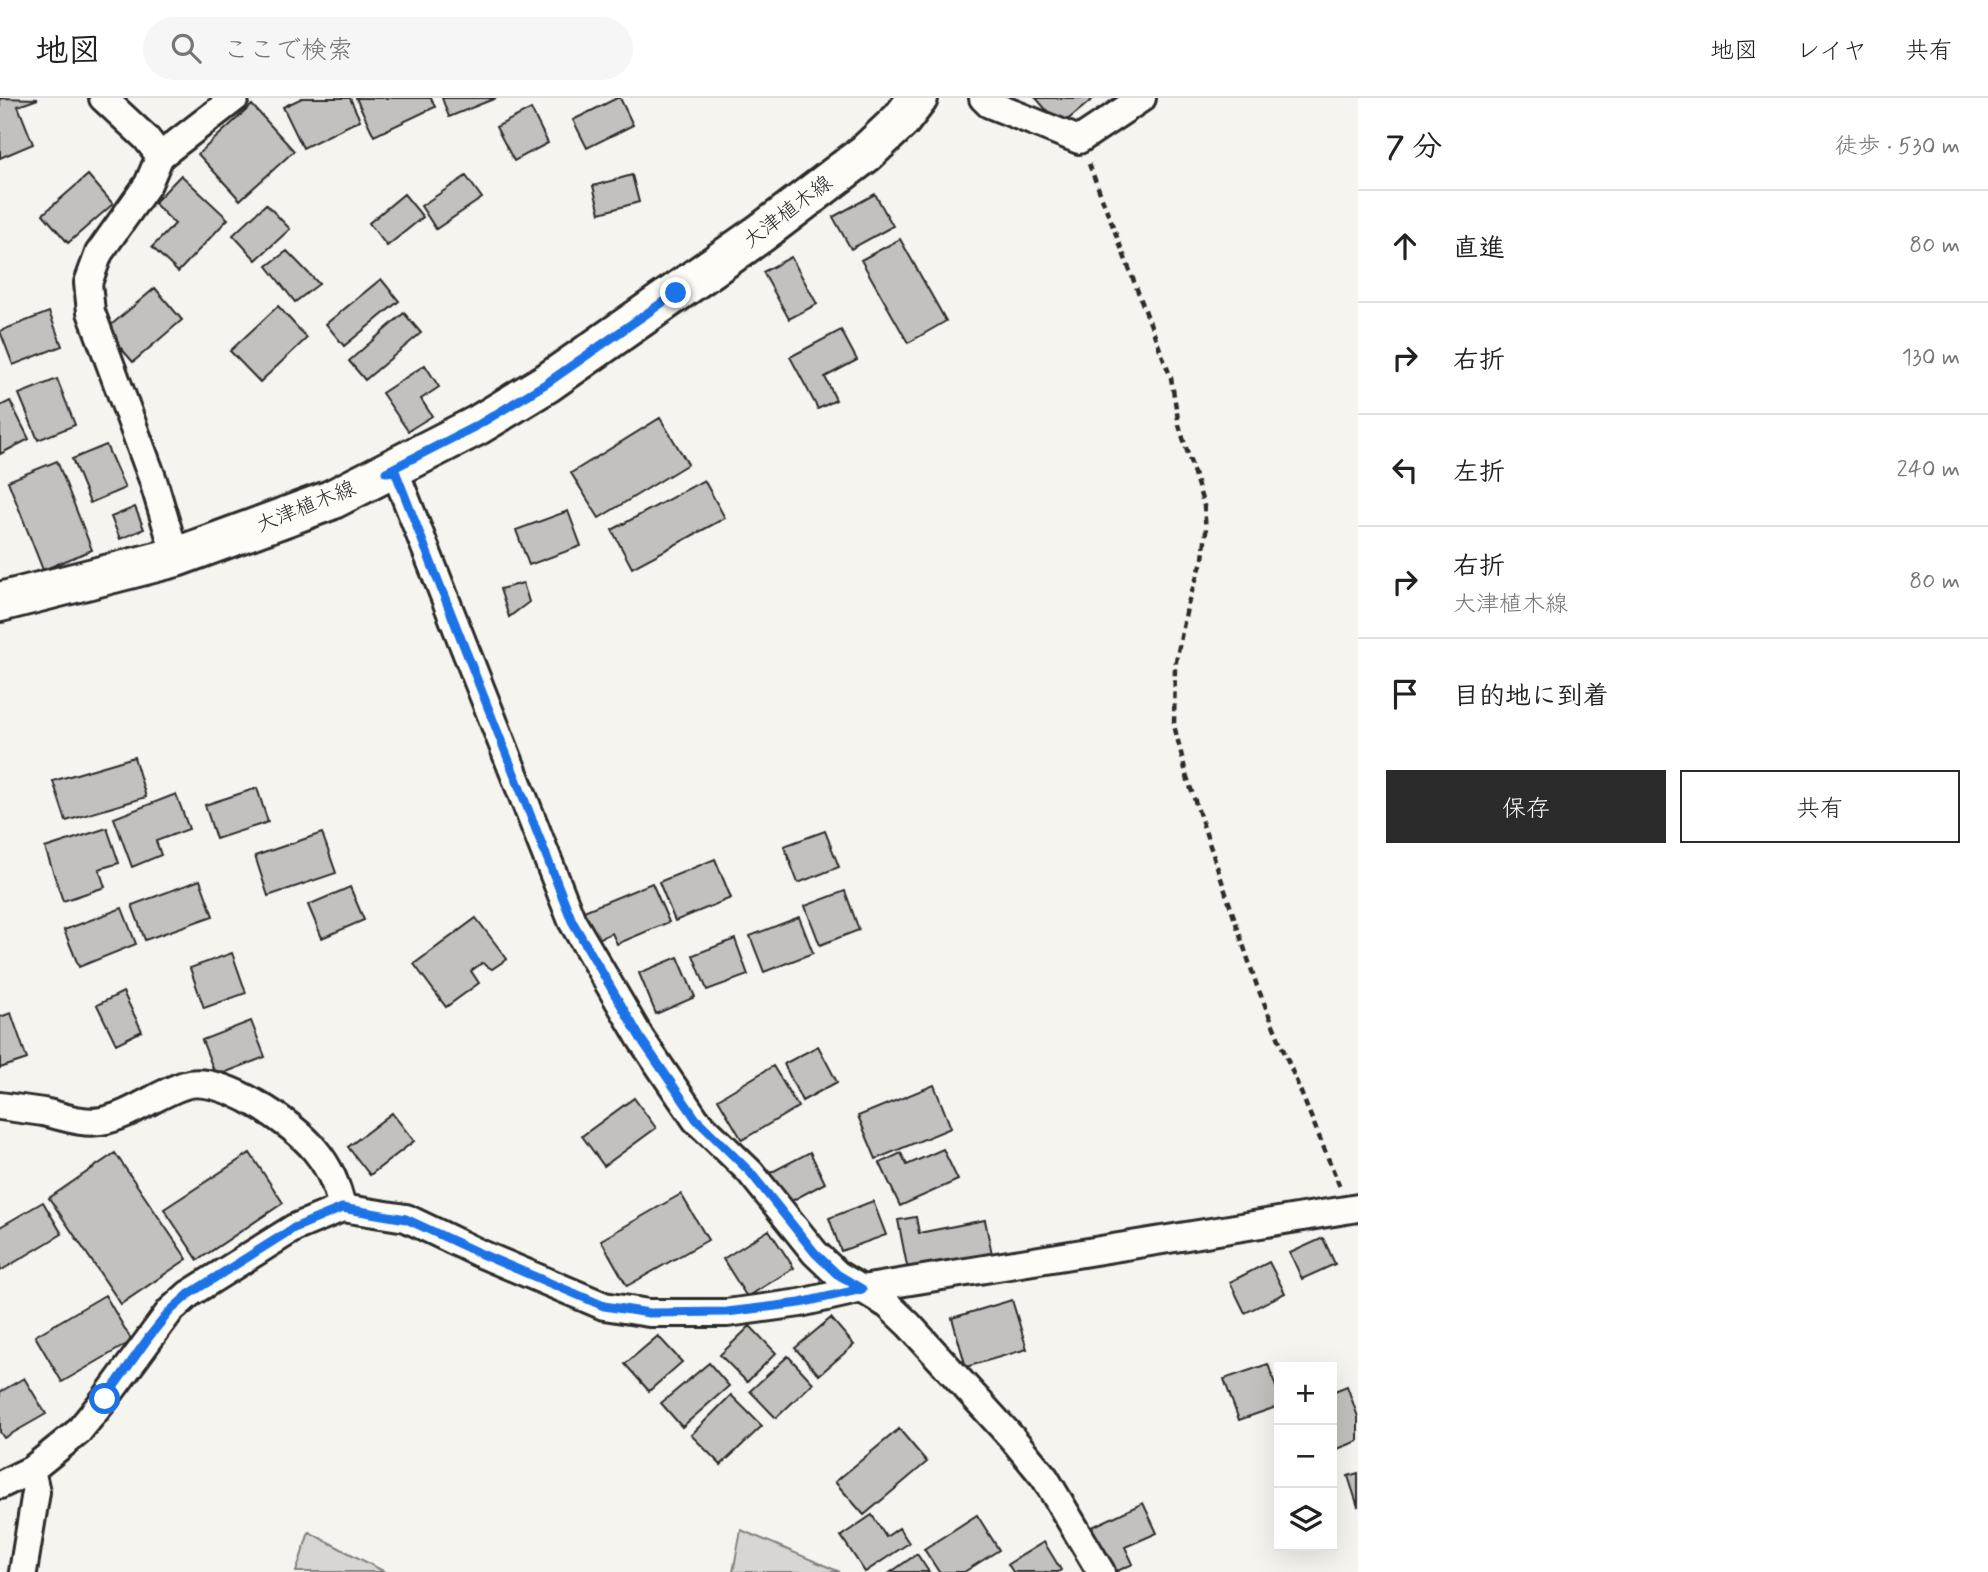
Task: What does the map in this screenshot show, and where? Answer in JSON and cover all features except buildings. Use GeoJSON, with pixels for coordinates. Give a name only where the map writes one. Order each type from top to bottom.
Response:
{"type":"FeatureCollection","features":[{"type":"Feature","properties":{"kind":"main road","name":"大津植木線"},"geometry":{"type":"LineString","coordinates":[[0,602],[176,557],[331,500],[478,425],[547,383],[761,233],[866,153],[901,120],[918,98]]}},
{"type":"Feature","properties":{"kind":"street"},"geometry":{"type":"LineString","coordinates":[[103,98],[146,138],[160,156]]}},
{"type":"Feature","properties":{"kind":"street"},"geometry":{"type":"LineString","coordinates":[[176,557],[153,480],[91,312],[88,283],[99,253],[149,184],[160,156],[235,98]]}},
{"type":"Feature","properties":{"kind":"street"},"geometry":{"type":"LineString","coordinates":[[983,98],[989,104],[1079,140],[1142,98]]}},
{"type":"Feature","properties":{"kind":"street"},"geometry":{"type":"LineString","coordinates":[[386,472],[395,471],[572,921],[641,1039],[696,1119],[750,1172],[815,1253],[837,1274],[888,1305],[1013,1439],[1045,1478],[1101,1572]]}},
{"type":"Feature","properties":{"kind":"street"},"geometry":{"type":"LineString","coordinates":[[0,1106],[44,1112],[79,1121],[100,1121],[119,1116],[187,1084],[206,1084],[239,1094],[282,1121],[314,1149],[335,1181],[342,1208]]}},
{"type":"Feature","properties":{"kind":"street"},"geometry":{"type":"LineString","coordinates":[[0,1485],[31,1470],[78,1432],[170,1311],[189,1294],[294,1228],[342,1208],[406,1219],[604,1306],[649,1313],[727,1312],[800,1303],[862,1289],[1282,1219],[1355,1216]]}},
{"type":"Feature","properties":{"kind":"street"},"geometry":{"type":"LineString","coordinates":[[23,1572],[36,1492],[31,1470]]}},
{"type":"Feature","properties":{"kind":"path"},"geometry":{"type":"LineString","coordinates":[[1079,140],[1171,378],[1179,425],[1204,506],[1206,532],[1203,559],[1188,603],[1175,666],[1174,725],[1186,777],[1257,986],[1355,1216]]}},
{"type":"Feature","properties":{"kind":"shaded area"},"geometry":{"type":"Polygon","coordinates":[[[741,1530],[840,1572],[733,1572],[741,1530]]]}},
{"type":"Feature","properties":{"kind":"shaded area"},"geometry":{"type":"Polygon","coordinates":[[[309,1532],[385,1572],[296,1572],[309,1532]]]}},
{"type":"Feature","properties":{"kind":"route"},"geometry":{"type":"LineString","coordinates":[[105,1399],[149,1337],[170,1311],[189,1294],[294,1228],[342,1208],[406,1219],[604,1306],[649,1313],[727,1312],[800,1303],[862,1289],[837,1274],[815,1253],[750,1172],[696,1119],[641,1039],[572,921],[395,471],[386,472],[478,425],[547,383],[676,293]]}}]}
